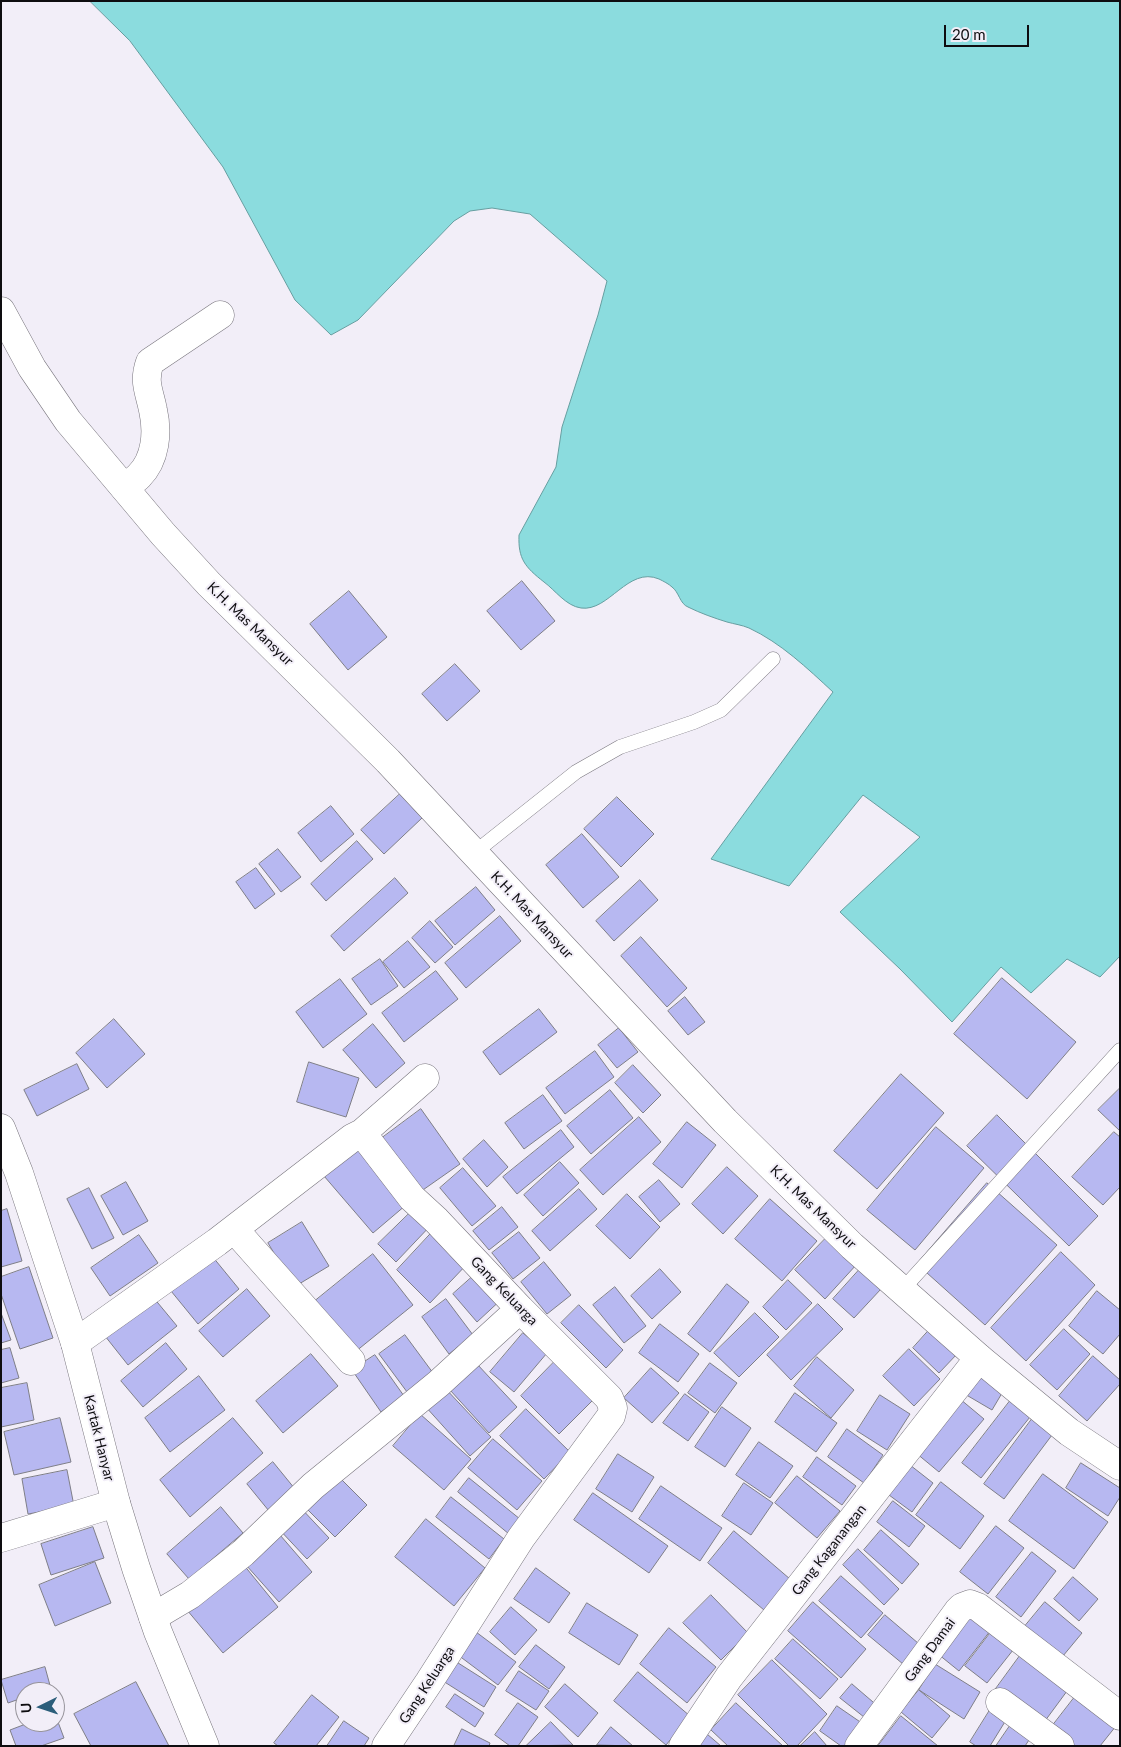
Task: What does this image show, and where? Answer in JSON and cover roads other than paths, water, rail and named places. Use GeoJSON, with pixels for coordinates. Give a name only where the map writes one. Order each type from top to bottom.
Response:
{"type":"FeatureCollection","features":[{"type":"Feature","properties":{"kind":"street","name":"K.H. Mas Mansyur"},"geometry":{"type":"LineString","coordinates":[[1,311],[32,368],[68,421],[163,534],[209,584],[341,716],[388,760],[725,1121],[852,1246],[979,1358],[1069,1432],[1120,1466]]}},
{"type":"Feature","properties":{"kind":"street"},"geometry":{"type":"LineString","coordinates":[[124,487],[139,476],[149,462],[156,442],[154,412],[146,387],[146,374],[150,362],[220,315]]}},
{"type":"Feature","properties":{"kind":"street"},"geometry":{"type":"LineString","coordinates":[[75,1343],[234,1229],[352,1138],[362,1133],[424,1078]]}},
{"type":"Feature","properties":{"kind":"street","name":"Kartak Hanyar"},"geometry":{"type":"LineString","coordinates":[[3,1131],[19,1172],[75,1343],[116,1503],[153,1616],[205,1746]]}},
{"type":"Feature","properties":{"kind":"street","name":"Gang Keluarga"},"geometry":{"type":"LineString","coordinates":[[362,1133],[412,1198],[436,1220],[520,1309],[609,1398],[613,1408],[611,1416],[521,1538],[386,1746]]}},
{"type":"Feature","properties":{"kind":"street"},"geometry":{"type":"LineString","coordinates":[[234,1229],[351,1361]]}},
{"type":"Feature","properties":{"kind":"street"},"geometry":{"type":"LineString","coordinates":[[153,1616],[190,1594],[243,1554],[313,1486],[438,1384],[520,1309]]}},
{"type":"Feature","properties":{"kind":"street","name":"Gang Kaganangan"},"geometry":{"type":"LineString","coordinates":[[683,1746],[736,1670],[979,1358]]}},
{"type":"Feature","properties":{"kind":"street"},"geometry":{"type":"LineString","coordinates":[[1,1538],[116,1503]]}},
{"type":"Feature","properties":{"kind":"street","name":"Gang Damai"},"geometry":{"type":"LineString","coordinates":[[859,1746],[958,1611],[970,1604],[978,1607],[1120,1716]]}},
{"type":"Feature","properties":{"kind":"street"},"geometry":{"type":"LineString","coordinates":[[1000,1702],[1060,1746]]}},
{"type":"Feature","properties":{"kind":"lane"},"geometry":{"type":"LineString","coordinates":[[474,853],[576,772],[620,747],[694,722],[721,710],[773,659]]}},
{"type":"Feature","properties":{"kind":"lane"},"geometry":{"type":"LineString","coordinates":[[902,1290],[1120,1050]]}},
{"type":"Feature","properties":{"kind":"water"},"geometry":{"type":"Polygon","coordinates":[[[90,1],[1120,1],[1120,956],[1100,977],[1067,959],[1031,993],[1001,967],[952,1022],[840,912],[920,837],[863,795],[789,886],[711,859],[833,692],[772,641],[749,628],[717,619],[688,607],[674,589],[659,579],[648,577],[638,579],[601,603],[581,608],[566,601],[532,572],[524,562],[521,556],[519,535],[556,467],[562,427],[607,281],[530,214],[492,208],[470,211],[454,221],[358,320],[331,335],[295,300],[223,167],[130,41],[90,1]]]}}]}
